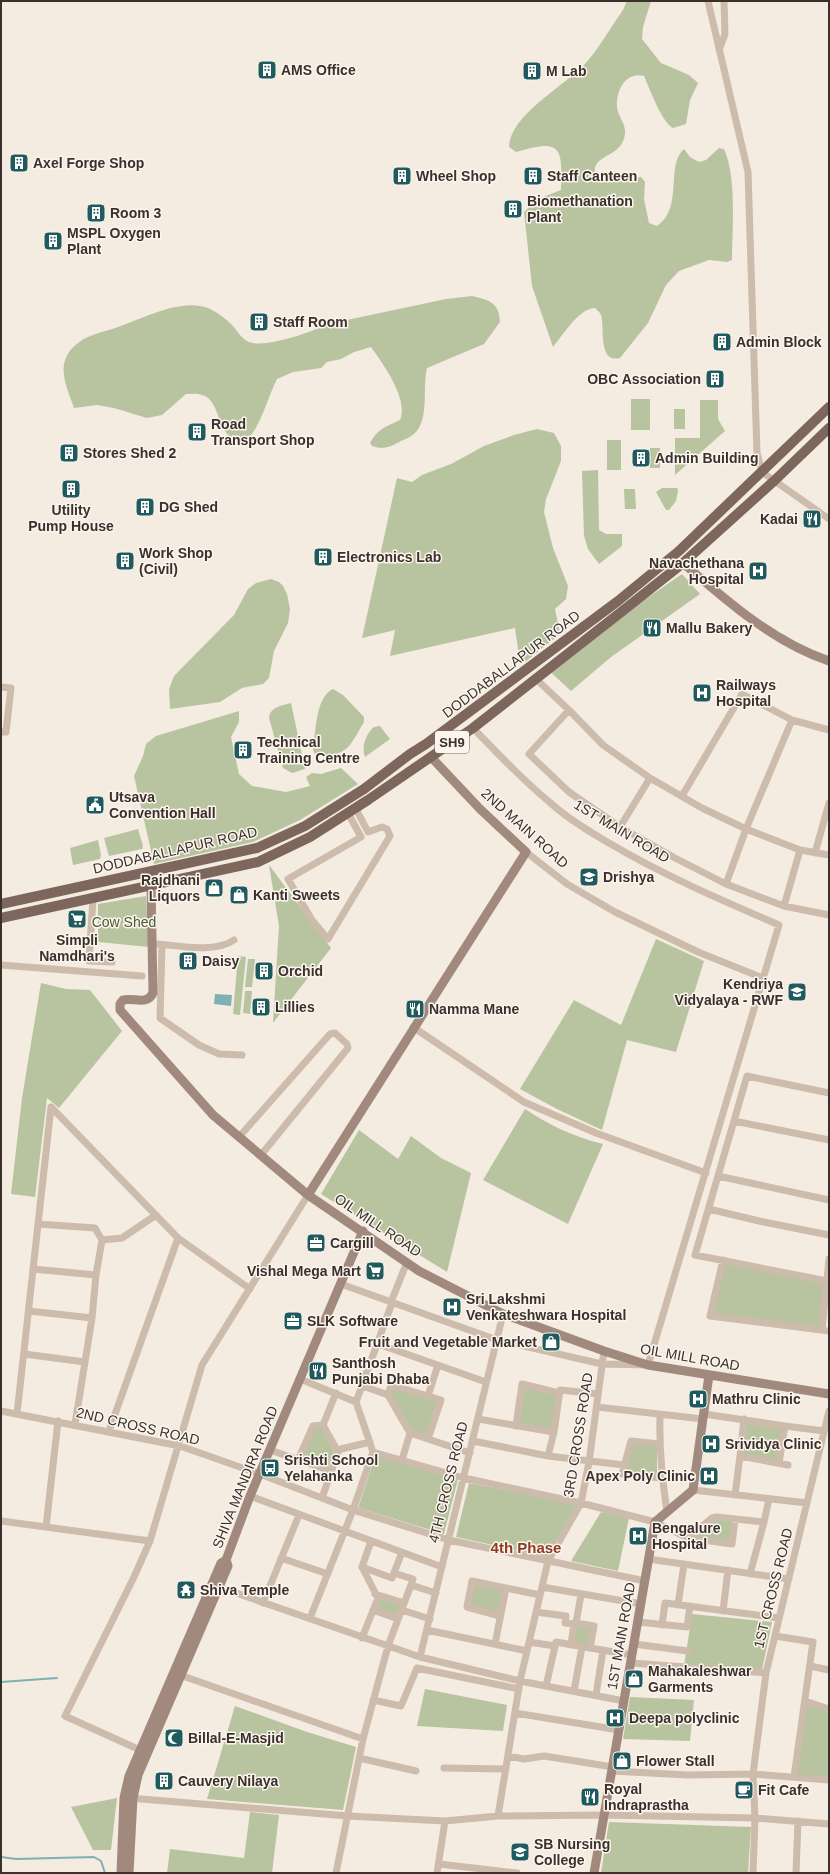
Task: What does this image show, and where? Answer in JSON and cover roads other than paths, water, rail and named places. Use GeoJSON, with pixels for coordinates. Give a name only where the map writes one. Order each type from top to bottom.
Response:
{"type":"FeatureCollection","features":[{"type":"Feature","properties":{"kind":"main road","name":"DODDABALLAPUR ROAD"},"geometry":{"type":"LineString","coordinates":[[1,904],[257,848],[305,826],[367,786],[468,714],[618,601],[680,551],[829,407]]}},
{"type":"Feature","properties":{"kind":"main road","name":"DODDABALLAPUR ROAD"},"geometry":{"type":"LineString","coordinates":[[1,918],[258,862],[310,837],[352,811],[473,728],[536,679],[683,563],[774,481],[829,428]]}},
{"type":"Feature","properties":{"kind":"main road"},"geometry":{"type":"LineString","coordinates":[[367,786],[374,796]]}},
{"type":"Feature","properties":{"kind":"street"},"geometry":{"type":"LineString","coordinates":[[708,1],[748,172],[757,453],[762,472],[774,481],[789,489],[829,519]]}},
{"type":"Feature","properties":{"kind":"street"},"geometry":{"type":"LineString","coordinates":[[719,51],[725,34],[724,1]]}},
{"type":"Feature","properties":{"kind":"street"},"geometry":{"type":"LineString","coordinates":[[683,563],[725,600],[760,625],[811,655],[829,661]]}},
{"type":"Feature","properties":{"kind":"street"},"geometry":{"type":"LineString","coordinates":[[536,679],[603,745],[650,778],[702,808],[746,829],[800,850],[829,855]]}},
{"type":"Feature","properties":{"kind":"street"},"geometry":{"type":"LineString","coordinates":[[1,687],[11,688],[6,732],[1,732]]}},
{"type":"Feature","properties":{"kind":"street"},"geometry":{"type":"LineString","coordinates":[[682,796],[742,694],[792,720],[829,730]]}},
{"type":"Feature","properties":{"kind":"street"},"geometry":{"type":"LineString","coordinates":[[569,710],[529,754],[569,792],[620,827],[726,884],[784,906],[829,915]]}},
{"type":"Feature","properties":{"kind":"street"},"geometry":{"type":"LineString","coordinates":[[726,884],[746,829],[792,720]]}},
{"type":"Feature","properties":{"kind":"street","name":"1ST MAIN ROAD"},"geometry":{"type":"LineString","coordinates":[[473,728],[510,767],[555,807],[594,834],[639,861],[710,896],[779,925],[763,978]]}},
{"type":"Feature","properties":{"kind":"street","name":"2ND MAIN ROAD"},"geometry":{"type":"LineString","coordinates":[[431,757],[480,809],[526,852],[567,884],[615,912],[698,952],[763,978]]}},
{"type":"Feature","properties":{"kind":"street"},"geometry":{"type":"LineString","coordinates":[[620,827],[650,778]]}},
{"type":"Feature","properties":{"kind":"street"},"geometry":{"type":"LineString","coordinates":[[815,853],[829,803]]}},
{"type":"Feature","properties":{"kind":"street"},"geometry":{"type":"LineString","coordinates":[[352,811],[368,832]]}},
{"type":"Feature","properties":{"kind":"street"},"geometry":{"type":"LineString","coordinates":[[352,811],[361,837]]}},
{"type":"Feature","properties":{"kind":"street"},"geometry":{"type":"LineString","coordinates":[[382,827],[387,829],[390,836],[328,939],[312,920],[288,879],[344,848],[368,832],[382,827]]}},
{"type":"Feature","properties":{"kind":"street"},"geometry":{"type":"LineString","coordinates":[[784,906],[800,850]]}},
{"type":"Feature","properties":{"kind":"street"},"geometry":{"type":"LineString","coordinates":[[140,1750],[65,1716],[134,1577],[150,1541],[202,1365],[413,1027],[526,852]]}},
{"type":"Feature","properties":{"kind":"street"},"geometry":{"type":"LineString","coordinates":[[150,885],[152,944],[156,994],[160,1018],[199,1045],[219,1054],[242,1055]]}},
{"type":"Feature","properties":{"kind":"street"},"geometry":{"type":"LineString","coordinates":[[93,898],[89,960],[112,962]]}},
{"type":"Feature","properties":{"kind":"street"},"geometry":{"type":"LineString","coordinates":[[152,944],[201,948],[228,945],[234,940]]}},
{"type":"Feature","properties":{"kind":"street"},"geometry":{"type":"LineString","coordinates":[[156,994],[162,945]]}},
{"type":"Feature","properties":{"kind":"street"},"geometry":{"type":"LineString","coordinates":[[1,965],[142,976]]}},
{"type":"Feature","properties":{"kind":"street"},"geometry":{"type":"LineString","coordinates":[[341,1284],[497,1340],[602,1364],[648,1366],[763,978]]}},
{"type":"Feature","properties":{"kind":"street","name":"OIL MILL ROAD"},"geometry":{"type":"LineString","coordinates":[[156,994],[145,1000],[122,1000],[120,1010],[213,1115],[308,1195],[420,1271],[503,1314],[648,1366],[829,1394]]}},
{"type":"Feature","properties":{"kind":"street"},"geometry":{"type":"LineString","coordinates":[[413,1027],[524,1102],[596,1133],[706,1173]]}},
{"type":"Feature","properties":{"kind":"street"},"geometry":{"type":"LineString","coordinates":[[239,1137],[330,1034],[335,1033],[347,1044],[348,1048],[261,1155]]}},
{"type":"Feature","properties":{"kind":"street"},"geometry":{"type":"LineString","coordinates":[[827,1281],[695,1255],[747,1076],[829,1093]]}},
{"type":"Feature","properties":{"kind":"street"},"geometry":{"type":"LineString","coordinates":[[17,1414],[51,1107],[178,1238],[250,1289]]}},
{"type":"Feature","properties":{"kind":"street"},"geometry":{"type":"LineString","coordinates":[[734,1121],[829,1140]]}},
{"type":"Feature","properties":{"kind":"street"},"geometry":{"type":"LineString","coordinates":[[718,1176],[829,1200]]}},
{"type":"Feature","properties":{"kind":"street"},"geometry":{"type":"LineString","coordinates":[[709,1209],[829,1235]]}},
{"type":"Feature","properties":{"kind":"street"},"geometry":{"type":"LineString","coordinates":[[102,1240],[122,1238],[156,1215]]}},
{"type":"Feature","properties":{"kind":"street"},"geometry":{"type":"LineString","coordinates":[[38,1224],[95,1228],[102,1240],[96,1275],[92,1318],[75,1424]]}},
{"type":"Feature","properties":{"kind":"street","name":"SHIVA MANDIRA ROAD"},"geometry":{"type":"LineString","coordinates":[[128,1798],[129,1776],[176,1674],[221,1563],[226,1560],[250,1496],[363,1231]]}},
{"type":"Feature","properties":{"kind":"street"},"geometry":{"type":"LineString","coordinates":[[109,1431],[178,1238]]}},
{"type":"Feature","properties":{"kind":"street"},"geometry":{"type":"LineString","coordinates":[[723,1260],[710,1316],[825,1331],[829,1259]]}},
{"type":"Feature","properties":{"kind":"street"},"geometry":{"type":"LineString","coordinates":[[310,1618],[353,1510],[373,1452],[356,1402],[407,1262]]}},
{"type":"Feature","properties":{"kind":"street"},"geometry":{"type":"LineString","coordinates":[[34,1269],[96,1275]]}},
{"type":"Feature","properties":{"kind":"street"},"geometry":{"type":"LineString","coordinates":[[29,1311],[92,1318]]}},
{"type":"Feature","properties":{"kind":"street","name":"4TH CROSS ROAD"},"geometry":{"type":"LineString","coordinates":[[420,1657],[503,1314]]}},
{"type":"Feature","properties":{"kind":"street"},"geometry":{"type":"LineString","coordinates":[[378,1344],[486,1382]]}},
{"type":"Feature","properties":{"kind":"street","name":"3RD CROSS ROAD"},"geometry":{"type":"LineString","coordinates":[[498,1816],[518,1690],[548,1561],[581,1503],[589,1462],[604,1351]]}},
{"type":"Feature","properties":{"kind":"street"},"geometry":{"type":"LineString","coordinates":[[24,1354],[85,1362]]}},
{"type":"Feature","properties":{"kind":"street"},"geometry":{"type":"LineString","coordinates":[[428,1396],[438,1365]]}},
{"type":"Feature","properties":{"kind":"street"},"geometry":{"type":"LineString","coordinates":[[655,1522],[693,1490],[709,1375]]}},
{"type":"Feature","properties":{"kind":"street"},"geometry":{"type":"LineString","coordinates":[[300,1379],[356,1402]]}},
{"type":"Feature","properties":{"kind":"street"},"geometry":{"type":"LineString","coordinates":[[516,1426],[522,1384],[560,1393]]}},
{"type":"Feature","properties":{"kind":"street"},"geometry":{"type":"LineString","coordinates":[[388,1394],[391,1385],[441,1400],[428,1439]]}},
{"type":"Feature","properties":{"kind":"street"},"geometry":{"type":"LineString","coordinates":[[363,1386],[388,1394],[410,1433],[470,1452]]}},
{"type":"Feature","properties":{"kind":"street"},"geometry":{"type":"LineString","coordinates":[[548,1456],[554,1432],[560,1390],[598,1394]]}},
{"type":"Feature","properties":{"kind":"street"},"geometry":{"type":"LineString","coordinates":[[322,1425],[336,1393]]}},
{"type":"Feature","properties":{"kind":"street"},"geometry":{"type":"LineString","coordinates":[[596,1407],[660,1415],[744,1418],[785,1426],[824,1431]]}},
{"type":"Feature","properties":{"kind":"street","name":"2ND CROSS ROAD"},"geometry":{"type":"LineString","coordinates":[[1,1411],[75,1424],[178,1446],[260,1474],[353,1510],[448,1540],[645,1581]]}},
{"type":"Feature","properties":{"kind":"street","name":"1ST CROSS ROAD"},"geometry":{"type":"LineString","coordinates":[[753,1774],[766,1673],[829,1411]]}},
{"type":"Feature","properties":{"kind":"street"},"geometry":{"type":"LineString","coordinates":[[660,1415],[659,1444],[661,1478],[667,1512]]}},
{"type":"Feature","properties":{"kind":"street"},"geometry":{"type":"LineString","coordinates":[[735,1495],[744,1418]]}},
{"type":"Feature","properties":{"kind":"street"},"geometry":{"type":"LineString","coordinates":[[478,1419],[554,1432]]}},
{"type":"Feature","properties":{"kind":"street"},"geometry":{"type":"LineString","coordinates":[[46,1527],[58,1422]]}},
{"type":"Feature","properties":{"kind":"street"},"geometry":{"type":"LineString","coordinates":[[322,1425],[338,1452],[322,1498]]}},
{"type":"Feature","properties":{"kind":"street"},"geometry":{"type":"LineString","coordinates":[[298,1460],[313,1426],[322,1425]]}},
{"type":"Feature","properties":{"kind":"street"},"geometry":{"type":"LineString","coordinates":[[779,1463],[785,1426]]}},
{"type":"Feature","properties":{"kind":"street"},"geometry":{"type":"LineString","coordinates":[[402,1460],[410,1433]]}},
{"type":"Feature","properties":{"kind":"street"},"geometry":{"type":"LineString","coordinates":[[472,1441],[548,1456],[589,1462],[624,1464]]}},
{"type":"Feature","properties":{"kind":"street"},"geometry":{"type":"LineString","coordinates":[[659,1444],[631,1441],[622,1474],[661,1478]]}},
{"type":"Feature","properties":{"kind":"street"},"geometry":{"type":"LineString","coordinates":[[336,1450],[370,1442]]}},
{"type":"Feature","properties":{"kind":"street"},"geometry":{"type":"LineString","coordinates":[[270,1450],[331,1471]]}},
{"type":"Feature","properties":{"kind":"street"},"geometry":{"type":"LineString","coordinates":[[373,1452],[464,1478],[581,1503],[655,1522],[688,1538],[732,1544],[735,1519]]}},
{"type":"Feature","properties":{"kind":"street"},"geometry":{"type":"LineString","coordinates":[[740,1456],[788,1465]]}},
{"type":"Feature","properties":{"kind":"street"},"geometry":{"type":"LineString","coordinates":[[693,1490],[807,1503]]}},
{"type":"Feature","properties":{"kind":"street"},"geometry":{"type":"LineString","coordinates":[[250,1496],[442,1567]]}},
{"type":"Feature","properties":{"kind":"street"},"geometry":{"type":"LineString","coordinates":[[750,1574],[769,1499]]}},
{"type":"Feature","properties":{"kind":"street"},"geometry":{"type":"LineString","coordinates":[[263,1602],[299,1515]]}},
{"type":"Feature","properties":{"kind":"street"},"geometry":{"type":"LineString","coordinates":[[688,1538],[712,1518],[717,1517],[764,1522]]}},
{"type":"Feature","properties":{"kind":"street"},"geometry":{"type":"LineString","coordinates":[[1,1521],[150,1541]]}},
{"type":"Feature","properties":{"kind":"street","name":"1ST MAIN ROAD"},"geometry":{"type":"LineString","coordinates":[[594,1873],[655,1522]]}},
{"type":"Feature","properties":{"kind":"street"},"geometry":{"type":"LineString","coordinates":[[362,1638],[378,1598],[362,1567],[371,1541]]}},
{"type":"Feature","properties":{"kind":"street"},"geometry":{"type":"LineString","coordinates":[[362,1567],[392,1578],[402,1552]]}},
{"type":"Feature","properties":{"kind":"street"},"geometry":{"type":"LineString","coordinates":[[282,1558],[328,1574]]}},
{"type":"Feature","properties":{"kind":"street"},"geometry":{"type":"LineString","coordinates":[[648,1559],[789,1579]]}},
{"type":"Feature","properties":{"kind":"street"},"geometry":{"type":"LineString","coordinates":[[121,1873],[128,1798],[176,1674],[228,1566],[226,1560]]}},
{"type":"Feature","properties":{"kind":"street"},"geometry":{"type":"LineString","coordinates":[[678,1605],[684,1564]]}},
{"type":"Feature","properties":{"kind":"street"},"geometry":{"type":"LineString","coordinates":[[723,1611],[728,1570]]}},
{"type":"Feature","properties":{"kind":"street"},"geometry":{"type":"LineString","coordinates":[[336,1873],[363,1739],[373,1700],[388,1646],[413,1579],[394,1573]]}},
{"type":"Feature","properties":{"kind":"street"},"geometry":{"type":"LineString","coordinates":[[500,1616],[467,1606],[472,1581],[540,1596]]}},
{"type":"Feature","properties":{"kind":"street"},"geometry":{"type":"LineString","coordinates":[[411,1585],[436,1593]]}},
{"type":"Feature","properties":{"kind":"street"},"geometry":{"type":"LineString","coordinates":[[219,1587],[420,1657],[520,1681],[624,1701]]}},
{"type":"Feature","properties":{"kind":"street"},"geometry":{"type":"LineString","coordinates":[[542,1587],[581,1595],[641,1604]]}},
{"type":"Feature","properties":{"kind":"street"},"geometry":{"type":"LineString","coordinates":[[495,1644],[506,1588]]}},
{"type":"Feature","properties":{"kind":"street"},"geometry":{"type":"LineString","coordinates":[[375,1594],[430,1619]]}},
{"type":"Feature","properties":{"kind":"street"},"geometry":{"type":"LineString","coordinates":[[571,1645],[581,1595]]}},
{"type":"Feature","properties":{"kind":"street"},"geometry":{"type":"LineString","coordinates":[[662,1624],[665,1603],[779,1618]]}},
{"type":"Feature","properties":{"kind":"street"},"geometry":{"type":"LineString","coordinates":[[638,1622],[687,1627],[690,1606]]}},
{"type":"Feature","properties":{"kind":"street"},"geometry":{"type":"LineString","coordinates":[[373,1610],[398,1619]]}},
{"type":"Feature","properties":{"kind":"street"},"geometry":{"type":"LineString","coordinates":[[536,1612],[566,1616],[565,1622],[594,1626],[590,1648]]}},
{"type":"Feature","properties":{"kind":"street"},"geometry":{"type":"LineString","coordinates":[[427,1630],[527,1651]]}},
{"type":"Feature","properties":{"kind":"street"},"geometry":{"type":"LineString","coordinates":[[775,1636],[813,1642],[794,1777]]}},
{"type":"Feature","properties":{"kind":"street"},"geometry":{"type":"LineString","coordinates":[[529,1642],[555,1646]]}},
{"type":"Feature","properties":{"kind":"street"},"geometry":{"type":"LineString","coordinates":[[546,1686],[556,1642],[603,1650],[631,1659],[766,1673]]}},
{"type":"Feature","properties":{"kind":"street"},"geometry":{"type":"LineString","coordinates":[[634,1644],[688,1651]]}},
{"type":"Feature","properties":{"kind":"street"},"geometry":{"type":"LineString","coordinates":[[574,1691],[582,1647]]}},
{"type":"Feature","properties":{"kind":"street"},"geometry":{"type":"LineString","coordinates":[[596,1695],[603,1650]]}},
{"type":"Feature","properties":{"kind":"street"},"geometry":{"type":"LineString","coordinates":[[810,1666],[829,1670]]}},
{"type":"Feature","properties":{"kind":"street"},"geometry":{"type":"LineString","coordinates":[[373,1700],[401,1706],[417,1668],[518,1690]]}},
{"type":"Feature","properties":{"kind":"street"},"geometry":{"type":"LineString","coordinates":[[176,1674],[363,1739]]}},
{"type":"Feature","properties":{"kind":"street"},"geometry":{"type":"LineString","coordinates":[[805,1701],[829,1709]]}},
{"type":"Feature","properties":{"kind":"street"},"geometry":{"type":"LineString","coordinates":[[515,1713],[619,1730]]}},
{"type":"Feature","properties":{"kind":"street"},"geometry":{"type":"LineString","coordinates":[[508,1756],[524,1759],[544,1756],[612,1769],[687,1775],[753,1774],[829,1780]]}},
{"type":"Feature","properties":{"kind":"street"},"geometry":{"type":"LineString","coordinates":[[359,1758],[416,1770]]}},
{"type":"Feature","properties":{"kind":"street"},"geometry":{"type":"LineString","coordinates":[[444,1768],[506,1769]]}},
{"type":"Feature","properties":{"kind":"street"},"geometry":{"type":"LineString","coordinates":[[753,1774],[755,1818],[753,1873]]}},
{"type":"Feature","properties":{"kind":"street"},"geometry":{"type":"LineString","coordinates":[[128,1798],[348,1816],[445,1821],[498,1816],[604,1816],[755,1818],[829,1824]]}},
{"type":"Feature","properties":{"kind":"street"},"geometry":{"type":"LineString","coordinates":[[128,1798],[128,1873]]}},
{"type":"Feature","properties":{"kind":"street"},"geometry":{"type":"LineString","coordinates":[[437,1873],[445,1821]]}},
{"type":"Feature","properties":{"kind":"street"},"geometry":{"type":"LineString","coordinates":[[796,1873],[798,1821]]}},
{"type":"Feature","properties":{"kind":"street"},"geometry":{"type":"LineString","coordinates":[[439,1864],[517,1873]]}},
{"type":"Feature","properties":{"kind":"water"},"geometry":{"type":"Polygon","coordinates":[[[215,994],[232,995],[231,1006],[214,1004],[215,994]]]}},
{"type":"Feature","properties":{"kind":"waterway"},"geometry":{"type":"LineString","coordinates":[[1,1682],[57,1678]]}},
{"type":"Feature","properties":{"kind":"waterway"},"geometry":{"type":"LineString","coordinates":[[1,1857],[16,1859],[94,1857],[101,1861],[105,1873]]}},
{"type":"Feature","properties":{"kind":"place","name":"AMS Office"},"geometry":{"type":"Point","coordinates":[267,70]}},
{"type":"Feature","properties":{"kind":"place","name":"M Lab"},"geometry":{"type":"Point","coordinates":[532,71]}},
{"type":"Feature","properties":{"kind":"place","name":"Axel Forge Shop"},"geometry":{"type":"Point","coordinates":[19,163]}},
{"type":"Feature","properties":{"kind":"place","name":"Wheel Shop"},"geometry":{"type":"Point","coordinates":[402,176]}},
{"type":"Feature","properties":{"kind":"place","name":"Staff Canteen"},"geometry":{"type":"Point","coordinates":[533,176]}},
{"type":"Feature","properties":{"kind":"place","name":"Biomethanation Plant"},"geometry":{"type":"Point","coordinates":[513,209]}},
{"type":"Feature","properties":{"kind":"place","name":"Room 3"},"geometry":{"type":"Point","coordinates":[96,213]}},
{"type":"Feature","properties":{"kind":"place","name":"MSPL Oxygen Plant"},"geometry":{"type":"Point","coordinates":[53,241]}},
{"type":"Feature","properties":{"kind":"place","name":"Staff Room"},"geometry":{"type":"Point","coordinates":[259,322]}},
{"type":"Feature","properties":{"kind":"place","name":"Admin Block"},"geometry":{"type":"Point","coordinates":[722,342]}},
{"type":"Feature","properties":{"kind":"place","name":"OBC Association"},"geometry":{"type":"Point","coordinates":[715,379]}},
{"type":"Feature","properties":{"kind":"place","name":"Road Transport Shop"},"geometry":{"type":"Point","coordinates":[197,432]}},
{"type":"Feature","properties":{"kind":"place","name":"Stores Shed 2"},"geometry":{"type":"Point","coordinates":[69,453]}},
{"type":"Feature","properties":{"kind":"place","name":"Admin Building"},"geometry":{"type":"Point","coordinates":[641,458]}},
{"type":"Feature","properties":{"kind":"place","name":"Utility Pump House"},"geometry":{"type":"Point","coordinates":[71,489]}},
{"type":"Feature","properties":{"kind":"place","name":"DG Shed"},"geometry":{"type":"Point","coordinates":[145,507]}},
{"type":"Feature","properties":{"kind":"place","name":"Kadai"},"geometry":{"type":"Point","coordinates":[812,519]}},
{"type":"Feature","properties":{"kind":"place","name":"Electronics Lab"},"geometry":{"type":"Point","coordinates":[323,557]}},
{"type":"Feature","properties":{"kind":"place","name":"Work Shop (Civil)"},"geometry":{"type":"Point","coordinates":[125,561]}},
{"type":"Feature","properties":{"kind":"place","name":"Navachethana Hospital"},"geometry":{"type":"Point","coordinates":[758,571]}},
{"type":"Feature","properties":{"kind":"place","name":"Mallu Bakery"},"geometry":{"type":"Point","coordinates":[652,628]}},
{"type":"Feature","properties":{"kind":"place","name":"Railways Hospital"},"geometry":{"type":"Point","coordinates":[702,693]}},
{"type":"Feature","properties":{"kind":"place","name":"Technical Training Centre"},"geometry":{"type":"Point","coordinates":[243,750]}},
{"type":"Feature","properties":{"kind":"place","name":"Utsava Convention Hall"},"geometry":{"type":"Point","coordinates":[95,805]}},
{"type":"Feature","properties":{"kind":"place","name":"Drishya"},"geometry":{"type":"Point","coordinates":[589,877]}},
{"type":"Feature","properties":{"kind":"place","name":"Rajdhani Liquors"},"geometry":{"type":"Point","coordinates":[214,888]}},
{"type":"Feature","properties":{"kind":"place","name":"Kanti Sweets"},"geometry":{"type":"Point","coordinates":[239,895]}},
{"type":"Feature","properties":{"kind":"place","name":"Simpli Namdhari's"},"geometry":{"type":"Point","coordinates":[77,919]}},
{"type":"Feature","properties":{"kind":"place","name":"Daisy"},"geometry":{"type":"Point","coordinates":[188,961]}},
{"type":"Feature","properties":{"kind":"place","name":"Orchid"},"geometry":{"type":"Point","coordinates":[264,971]}},
{"type":"Feature","properties":{"kind":"place","name":"Kendriya Vidyalaya - RWF"},"geometry":{"type":"Point","coordinates":[797,992]}},
{"type":"Feature","properties":{"kind":"place","name":"Lillies"},"geometry":{"type":"Point","coordinates":[261,1007]}},
{"type":"Feature","properties":{"kind":"place","name":"Namma Mane"},"geometry":{"type":"Point","coordinates":[415,1009]}},
{"type":"Feature","properties":{"kind":"place","name":"Cargill"},"geometry":{"type":"Point","coordinates":[316,1243]}},
{"type":"Feature","properties":{"kind":"place","name":"Vishal Mega Mart"},"geometry":{"type":"Point","coordinates":[375,1271]}},
{"type":"Feature","properties":{"kind":"place","name":"Sri Lakshmi Venkateshwara Hospital"},"geometry":{"type":"Point","coordinates":[452,1307]}},
{"type":"Feature","properties":{"kind":"place","name":"SLK Software"},"geometry":{"type":"Point","coordinates":[293,1321]}},
{"type":"Feature","properties":{"kind":"place","name":"Fruit and Vegetable Market"},"geometry":{"type":"Point","coordinates":[551,1342]}},
{"type":"Feature","properties":{"kind":"place","name":"Santhosh Punjabi Dhaba"},"geometry":{"type":"Point","coordinates":[318,1371]}},
{"type":"Feature","properties":{"kind":"place","name":"Mathru Clinic"},"geometry":{"type":"Point","coordinates":[698,1399]}},
{"type":"Feature","properties":{"kind":"place","name":"Srividya Clinic"},"geometry":{"type":"Point","coordinates":[711,1444]}},
{"type":"Feature","properties":{"kind":"place","name":"Srishti School Yelahanka"},"geometry":{"type":"Point","coordinates":[270,1468]}},
{"type":"Feature","properties":{"kind":"place","name":"Apex Poly Clinic"},"geometry":{"type":"Point","coordinates":[709,1476]}},
{"type":"Feature","properties":{"kind":"place","name":"Bengalure Hospital"},"geometry":{"type":"Point","coordinates":[638,1536]}},
{"type":"Feature","properties":{"kind":"place","name":"Shiva Temple"},"geometry":{"type":"Point","coordinates":[186,1590]}},
{"type":"Feature","properties":{"kind":"place","name":"Mahakaleshwar Garments"},"geometry":{"type":"Point","coordinates":[634,1679]}},
{"type":"Feature","properties":{"kind":"place","name":"Deepa polyclinic"},"geometry":{"type":"Point","coordinates":[615,1718]}},
{"type":"Feature","properties":{"kind":"place","name":"Billal-E-Masjid"},"geometry":{"type":"Point","coordinates":[174,1738]}},
{"type":"Feature","properties":{"kind":"place","name":"Flower Stall"},"geometry":{"type":"Point","coordinates":[622,1761]}},
{"type":"Feature","properties":{"kind":"place","name":"Cauvery Nilaya"},"geometry":{"type":"Point","coordinates":[164,1781]}},
{"type":"Feature","properties":{"kind":"place","name":"Fit Cafe"},"geometry":{"type":"Point","coordinates":[744,1790]}},
{"type":"Feature","properties":{"kind":"place","name":"Royal Indraprastha"},"geometry":{"type":"Point","coordinates":[590,1797]}},
{"type":"Feature","properties":{"kind":"place","name":"SB Nursing College"},"geometry":{"type":"Point","coordinates":[520,1852]}},
{"type":"Feature","properties":{"kind":"district","name":"4th Phase"},"geometry":{"type":"Point","coordinates":[526,1547]}},
{"type":"Feature","properties":{"kind":"park label","name":"Cow Shed"},"geometry":{"type":"Point","coordinates":[124,922]}}]}
